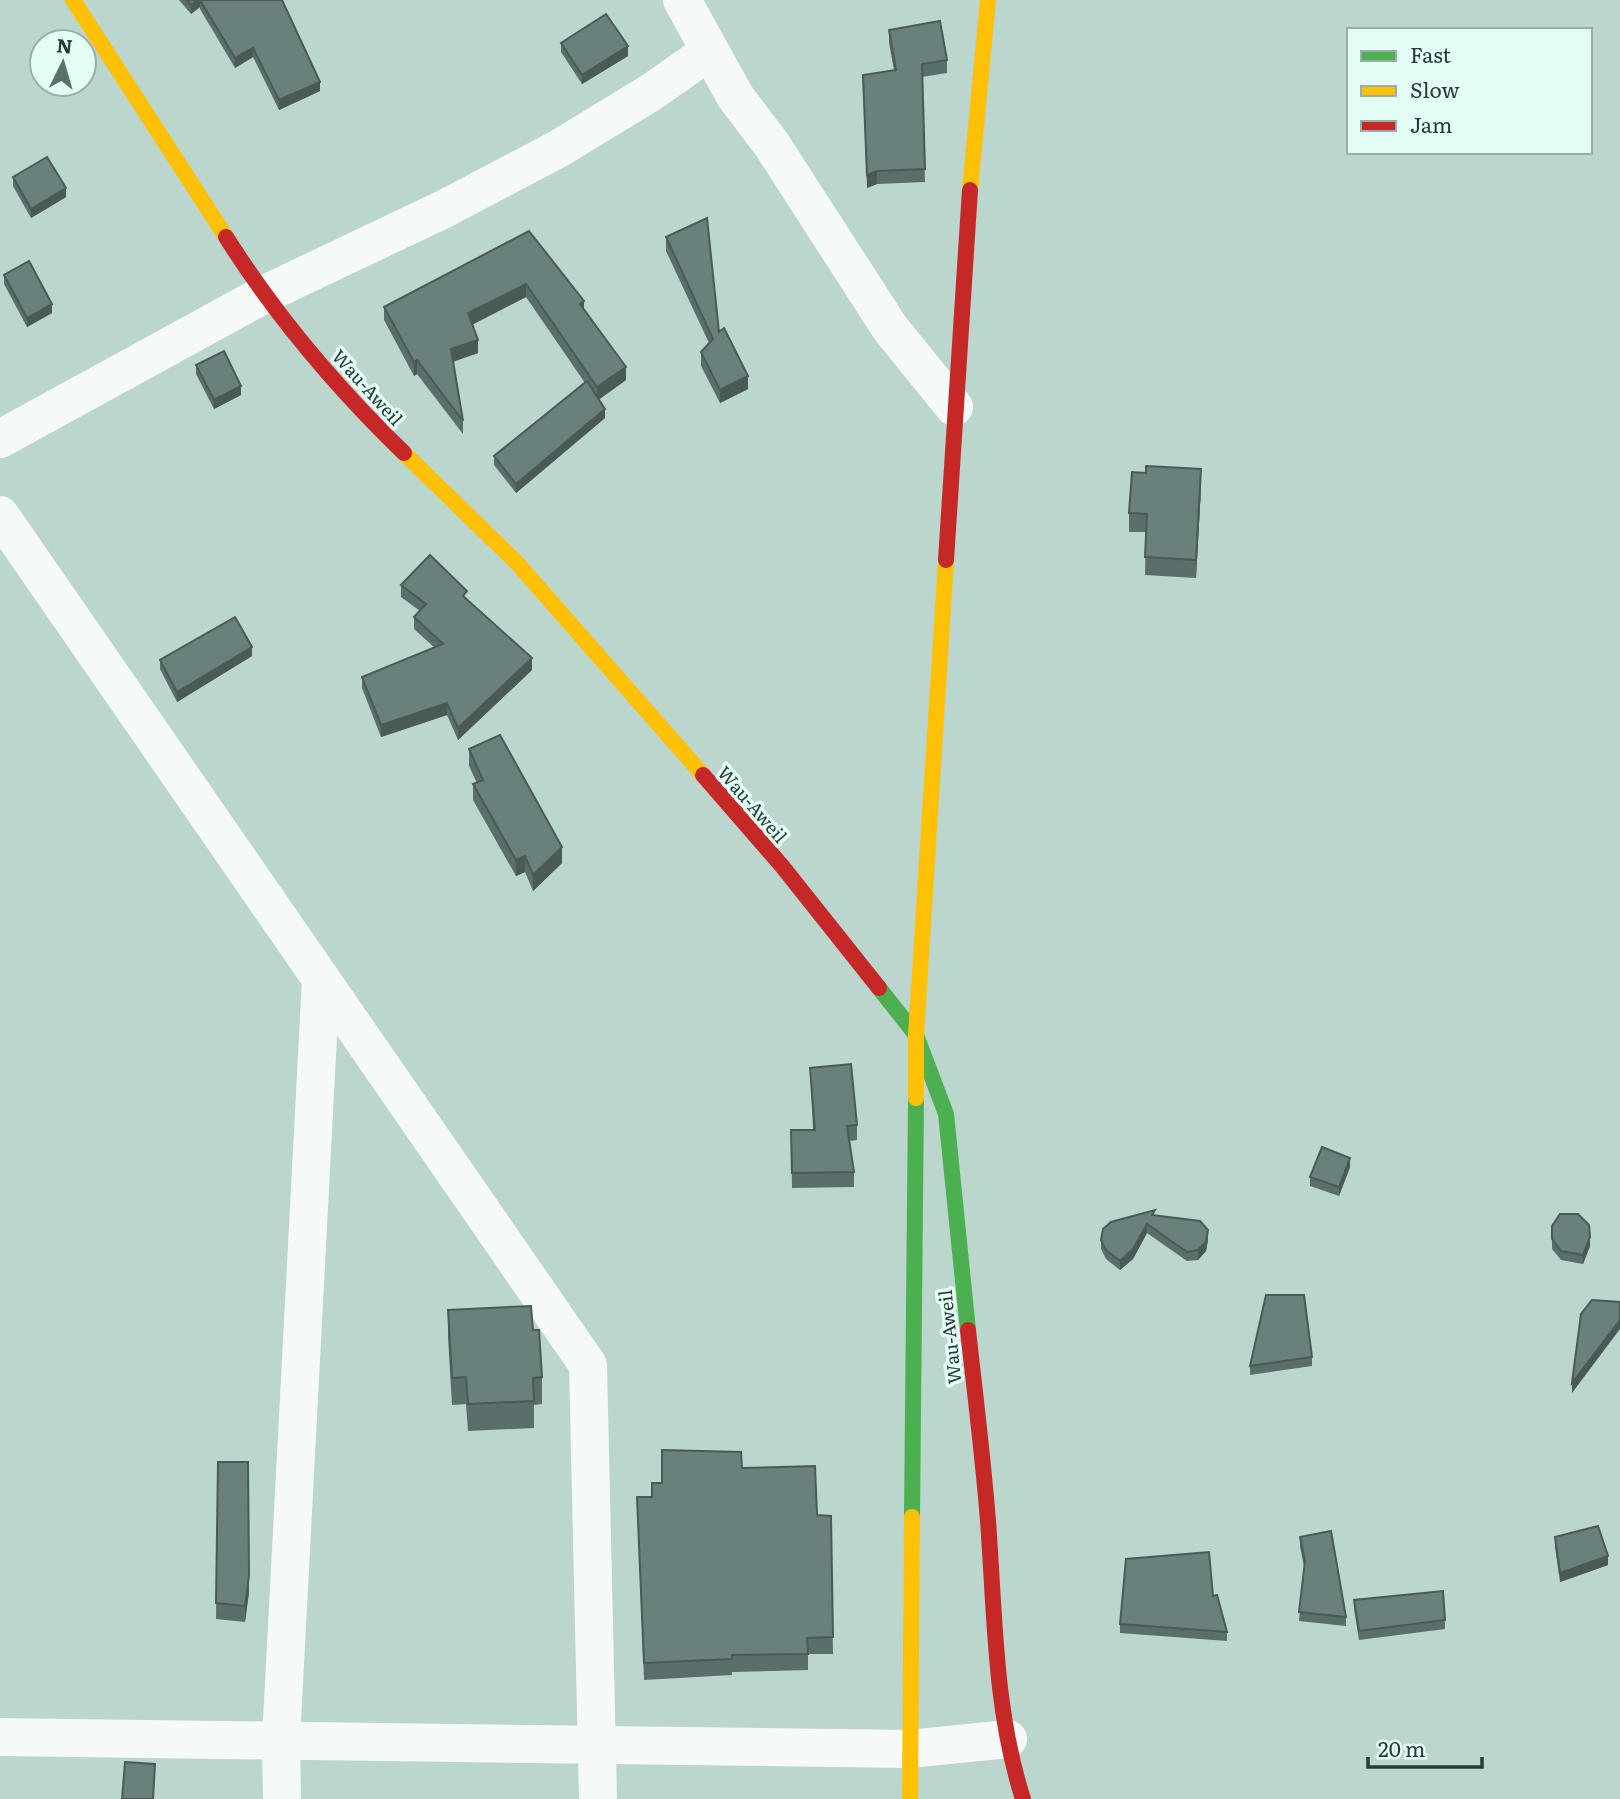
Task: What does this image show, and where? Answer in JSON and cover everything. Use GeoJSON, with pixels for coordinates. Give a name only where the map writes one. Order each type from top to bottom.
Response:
{"type":"FeatureCollection","features":[{"type":"Feature","properties":{"kind":"street","name":"Wau-Aweil"},"geometry":{"type":"LineString","coordinates":[[73,0],[263,296],[365,415],[525,572],[782,866],[916,1035],[946,1114],[988,1518],[998,1673],[1011,1762],[1023,1799]]}},
{"type":"Feature","properties":{"kind":"street"},"geometry":{"type":"LineString","coordinates":[[682,0],[735,96],[772,145],[890,328],[954,407]]}},
{"type":"Feature","properties":{"kind":"street"},"geometry":{"type":"LineString","coordinates":[[910,1799],[916,1035],[954,407],[966,236],[988,0]]}},
{"type":"Feature","properties":{"kind":"street"},"geometry":{"type":"LineString","coordinates":[[0,439],[263,296],[444,209],[558,149],[650,93],[710,51]]}},
{"type":"Feature","properties":{"kind":"street"},"geometry":{"type":"LineString","coordinates":[[0,515],[588,1365],[598,1799]]}},
{"type":"Feature","properties":{"kind":"street"},"geometry":{"type":"LineString","coordinates":[[282,1799],[281,1740],[321,979]]}},
{"type":"Feature","properties":{"kind":"street"},"geometry":{"type":"LineString","coordinates":[[0,1737],[909,1749],[1008,1739]]}},
{"type":"Feature","properties":{"kind":"building"},"geometry":{"type":"Polygon","coordinates":[[[200,0],[282,0],[320,82],[279,100],[253,48],[235,58],[200,0]]]}},
{"type":"Feature","properties":{"kind":"building"},"geometry":{"type":"Polygon","coordinates":[[[606,14],[628,46],[582,75],[561,43],[606,14]]]}},
{"type":"Feature","properties":{"kind":"building"},"geometry":{"type":"Polygon","coordinates":[[[940,21],[947,60],[922,64],[925,169],[877,171],[867,175],[863,75],[896,70],[889,30],[940,21]]]}},
{"type":"Feature","properties":{"kind":"building"},"geometry":{"type":"Polygon","coordinates":[[[47,157],[66,188],[31,209],[13,177],[47,157]]]}},
{"type":"Feature","properties":{"kind":"building"},"geometry":{"type":"Polygon","coordinates":[[[707,218],[719,332],[724,328],[748,376],[720,390],[701,352],[713,339],[666,237],[707,218]]]}},
{"type":"Feature","properties":{"kind":"building"},"geometry":{"type":"Polygon","coordinates":[[[529,231],[584,301],[580,304],[626,367],[597,387],[526,284],[468,313],[478,340],[451,349],[463,421],[417,360],[414,362],[384,307],[529,231]]]}},
{"type":"Feature","properties":{"kind":"building"},"geometry":{"type":"Polygon","coordinates":[[[29,261],[52,304],[27,318],[4,275],[29,261]]]}},
{"type":"Feature","properties":{"kind":"building"},"geometry":{"type":"Polygon","coordinates":[[[224,351],[241,386],[214,400],[196,365],[224,351]]]}},
{"type":"Feature","properties":{"kind":"building"},"geometry":{"type":"Polygon","coordinates":[[[587,381],[605,409],[516,484],[494,456],[587,381]]]}},
{"type":"Feature","properties":{"kind":"building"},"geometry":{"type":"Polygon","coordinates":[[[1146,466],[1201,469],[1196,560],[1145,557],[1147,514],[1129,513],[1132,472],[1146,473],[1146,466]]]}},
{"type":"Feature","properties":{"kind":"building"},"geometry":{"type":"Polygon","coordinates":[[[430,555],[467,591],[463,596],[532,658],[458,728],[447,703],[381,725],[362,677],[443,644],[414,617],[426,604],[401,585],[430,555]]]}},
{"type":"Feature","properties":{"kind":"building"},"geometry":{"type":"Polygon","coordinates":[[[235,617],[252,647],[177,692],[160,660],[235,617]]]}},
{"type":"Feature","properties":{"kind":"building"},"geometry":{"type":"Polygon","coordinates":[[[500,735],[562,847],[533,875],[525,856],[516,860],[473,784],[483,780],[469,749],[500,735]]]}},
{"type":"Feature","properties":{"kind":"building"},"geometry":{"type":"Polygon","coordinates":[[[851,1064],[857,1125],[847,1126],[854,1172],[792,1173],[791,1130],[815,1130],[810,1068],[851,1064]]]}},
{"type":"Feature","properties":{"kind":"building"},"geometry":{"type":"Polygon","coordinates":[[[1322,1147],[1350,1158],[1339,1187],[1310,1177],[1322,1147]]]}},
{"type":"Feature","properties":{"kind":"building"},"geometry":{"type":"Polygon","coordinates":[[[1155,1210],[1152,1215],[1200,1221],[1208,1230],[1206,1242],[1198,1250],[1187,1252],[1147,1224],[1133,1249],[1120,1261],[1106,1250],[1101,1240],[1103,1229],[1111,1222],[1155,1210]]]}},
{"type":"Feature","properties":{"kind":"building"},"geometry":{"type":"Polygon","coordinates":[[[1560,1214],[1578,1214],[1589,1225],[1590,1237],[1583,1255],[1561,1251],[1552,1239],[1552,1226],[1560,1214]]]}},
{"type":"Feature","properties":{"kind":"building"},"geometry":{"type":"Polygon","coordinates":[[[1266,1295],[1304,1295],[1312,1357],[1250,1366],[1266,1295]]]}},
{"type":"Feature","properties":{"kind":"building"},"geometry":{"type":"Polygon","coordinates":[[[1592,1300],[1620,1302],[1620,1320],[1572,1383],[1581,1314],[1592,1300]]]}},
{"type":"Feature","properties":{"kind":"building"},"geometry":{"type":"Polygon","coordinates":[[[531,1306],[533,1330],[539,1330],[542,1377],[533,1378],[534,1401],[468,1404],[466,1377],[452,1378],[448,1310],[531,1306]]]}},
{"type":"Feature","properties":{"kind":"building"},"geometry":{"type":"Polygon","coordinates":[[[662,1450],[741,1452],[742,1468],[815,1466],[817,1515],[831,1516],[833,1637],[807,1638],[808,1654],[732,1655],[732,1659],[644,1663],[637,1497],[652,1497],[652,1483],[662,1483],[662,1450]]]}},
{"type":"Feature","properties":{"kind":"building"},"geometry":{"type":"Polygon","coordinates":[[[218,1462],[248,1462],[249,1575],[245,1606],[216,1603],[218,1462]]]}},
{"type":"Feature","properties":{"kind":"building"},"geometry":{"type":"Polygon","coordinates":[[[1598,1526],[1608,1556],[1560,1573],[1555,1537],[1598,1526]]]}},
{"type":"Feature","properties":{"kind":"building"},"geometry":{"type":"Polygon","coordinates":[[[1331,1531],[1346,1617],[1299,1612],[1305,1561],[1300,1537],[1331,1531]]]}},
{"type":"Feature","properties":{"kind":"building"},"geometry":{"type":"Polygon","coordinates":[[[1209,1552],[1213,1596],[1217,1595],[1227,1632],[1120,1624],[1126,1559],[1209,1552]]]}},
{"type":"Feature","properties":{"kind":"building"},"geometry":{"type":"Polygon","coordinates":[[[1443,1591],[1445,1620],[1359,1631],[1354,1600],[1443,1591]]]}},
{"type":"Feature","properties":{"kind":"building"},"geometry":{"type":"Polygon","coordinates":[[[125,1762],[155,1764],[153,1799],[122,1799],[125,1762]]]}},
{"type":"Feature","properties":{"kind":"traffic: fast"},"geometry":{"type":"LineString","coordinates":[[879,988],[916,1035],[946,1114],[968,1330]]}},
{"type":"Feature","properties":{"kind":"traffic: fast"},"geometry":{"type":"LineString","coordinates":[[912,1517],[916,1098]]}},
{"type":"Feature","properties":{"kind":"traffic: slow"},"geometry":{"type":"LineString","coordinates":[[73,0],[226,237]]}},
{"type":"Feature","properties":{"kind":"traffic: slow"},"geometry":{"type":"LineString","coordinates":[[970,190],[988,0]]}},
{"type":"Feature","properties":{"kind":"traffic: slow"},"geometry":{"type":"LineString","coordinates":[[404,453],[517,563],[703,775]]}},
{"type":"Feature","properties":{"kind":"traffic: slow"},"geometry":{"type":"LineString","coordinates":[[916,1098],[916,1035],[946,560]]}},
{"type":"Feature","properties":{"kind":"traffic: slow"},"geometry":{"type":"LineString","coordinates":[[910,1799],[912,1517]]}},
{"type":"Feature","properties":{"kind":"traffic: jam"},"geometry":{"type":"LineString","coordinates":[[946,560],[970,190]]}},
{"type":"Feature","properties":{"kind":"traffic: jam"},"geometry":{"type":"LineString","coordinates":[[226,237],[265,295],[309,350],[355,403],[404,453]]}},
{"type":"Feature","properties":{"kind":"traffic: jam"},"geometry":{"type":"LineString","coordinates":[[703,775],[782,866],[879,988]]}},
{"type":"Feature","properties":{"kind":"traffic: jam"},"geometry":{"type":"LineString","coordinates":[[968,1330],[986,1497],[1001,1696],[1013,1765],[1023,1799]]}}]}
